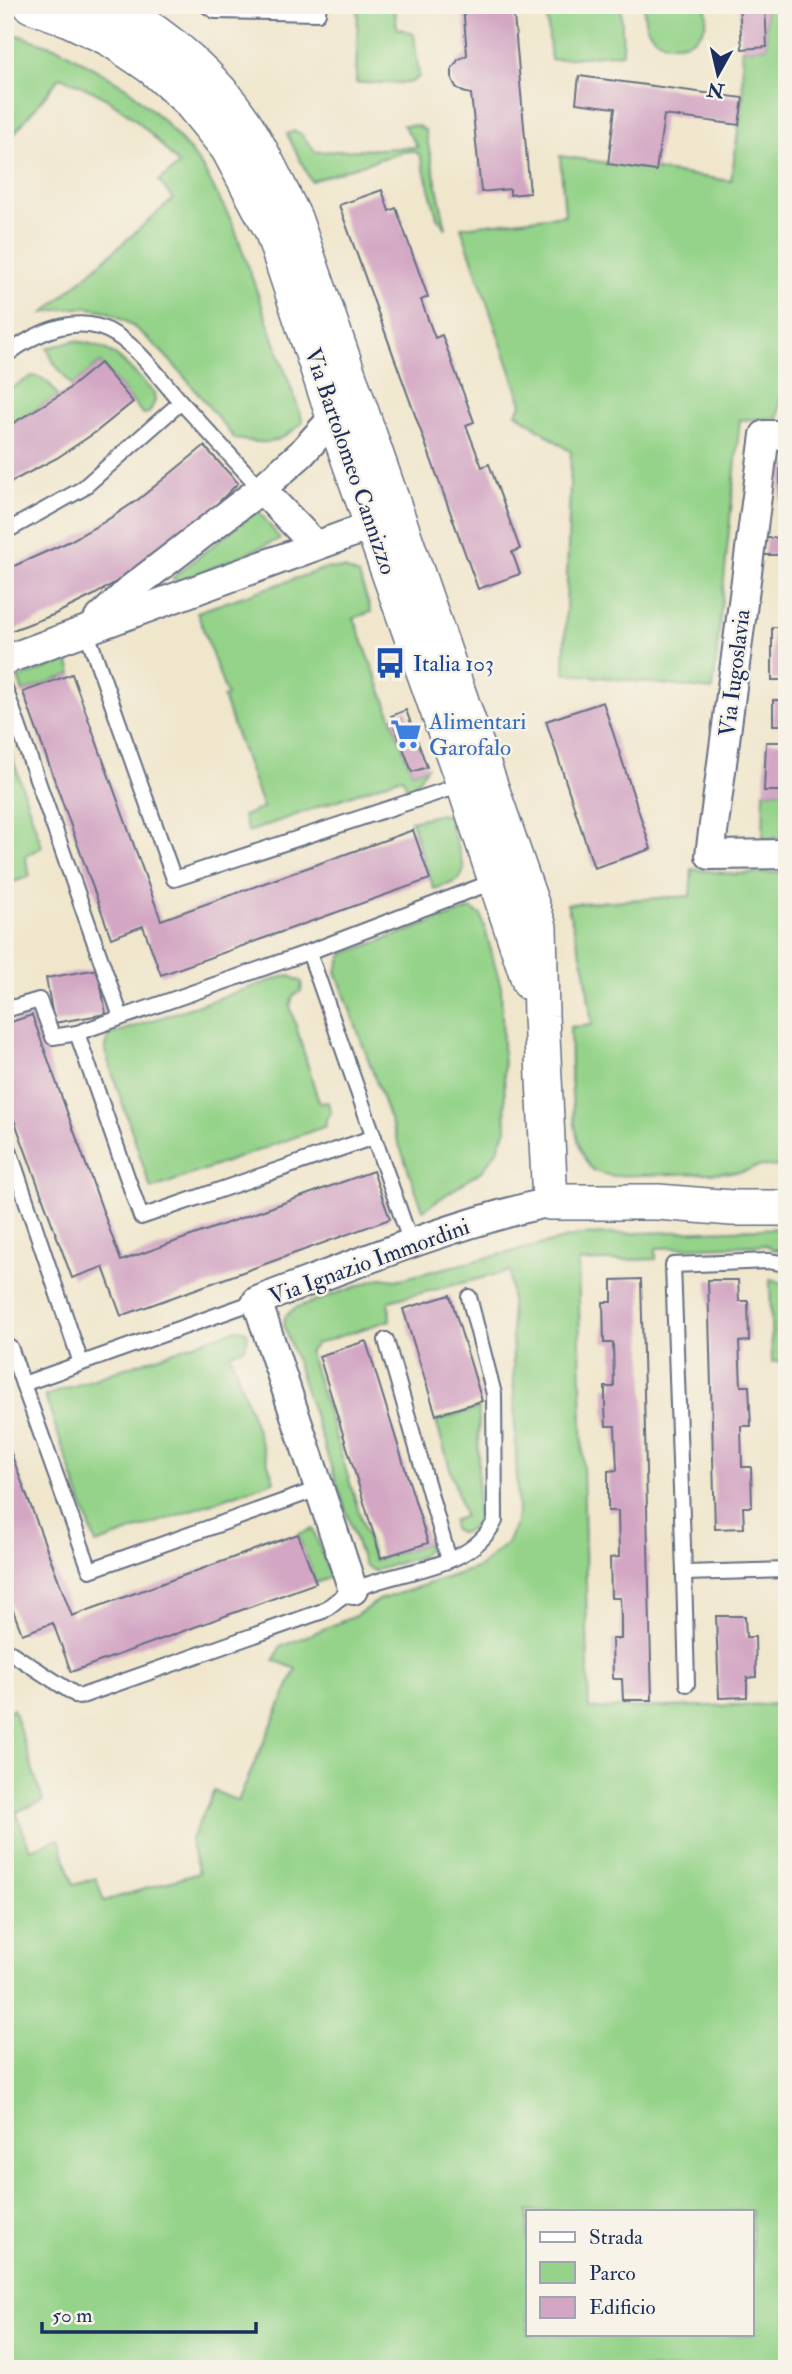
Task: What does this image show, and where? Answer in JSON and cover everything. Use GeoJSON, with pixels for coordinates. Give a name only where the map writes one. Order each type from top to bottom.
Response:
{"type":"FeatureCollection","features":[{"type":"Feature","properties":{"kind":"street","name":"Via Bartolomeo Cannizzo"},"geometry":{"type":"LineString","coordinates":[[30,5],[67,18],[111,40],[152,67],[188,99],[228,148],[272,229],[334,417],[464,784],[541,1016]]}},
{"type":"Feature","properties":{"kind":"street","name":"Via Bartolomeo Cannizzo"},"geometry":{"type":"LineString","coordinates":[[113,6],[168,42],[204,74],[244,123],[295,218],[539,927],[550,1202]]}},
{"type":"Feature","properties":{"kind":"street"},"geometry":{"type":"LineString","coordinates":[[86,630],[132,588],[261,489],[301,454],[334,417]]}},
{"type":"Feature","properties":{"kind":"street","name":"Via Iugoslavia"},"geometry":{"type":"LineString","coordinates":[[787,435],[765,435],[710,855],[787,853]]}},
{"type":"Feature","properties":{"kind":"street"},"geometry":{"type":"LineString","coordinates":[[261,489],[315,545]]}},
{"type":"Feature","properties":{"kind":"street"},"geometry":{"type":"LineString","coordinates":[[5,660],[373,525]]}},
{"type":"Feature","properties":{"kind":"street"},"geometry":{"type":"LineString","coordinates":[[658,1202],[718,1189],[787,1186]]}},
{"type":"Feature","properties":{"kind":"street","name":"Via Ignazio Immordini"},"geometry":{"type":"LineString","coordinates":[[353,1590],[257,1301],[411,1243],[509,1212],[550,1202],[658,1202]]}},
{"type":"Feature","properties":{"kind":"street"},"geometry":{"type":"LineString","coordinates":[[658,1202],[732,1208],[787,1208]]}},
{"type":"Feature","properties":{"kind":"lane"},"geometry":{"type":"LineString","coordinates":[[206,5],[215,11],[318,13],[319,5]]}},
{"type":"Feature","properties":{"kind":"lane"},"geometry":{"type":"LineString","coordinates":[[5,356],[46,331],[66,325],[88,325],[115,334],[137,353],[261,489]]}},
{"type":"Feature","properties":{"kind":"lane"},"geometry":{"type":"LineString","coordinates":[[5,532],[82,489],[181,402]]}},
{"type":"Feature","properties":{"kind":"lane"},"geometry":{"type":"LineString","coordinates":[[86,630],[174,879],[464,784]]}},
{"type":"Feature","properties":{"kind":"lane"},"geometry":{"type":"LineString","coordinates":[[5,688],[121,1017]]}},
{"type":"Feature","properties":{"kind":"lane"},"geometry":{"type":"LineString","coordinates":[[5,1010],[39,1000],[52,1037],[77,1033],[309,953],[495,881]]}},
{"type":"Feature","properties":{"kind":"lane"},"geometry":{"type":"LineString","coordinates":[[309,953],[411,1243]]}},
{"type":"Feature","properties":{"kind":"lane"},"geometry":{"type":"LineString","coordinates":[[77,1033],[142,1217],[374,1137]]}},
{"type":"Feature","properties":{"kind":"lane"},"geometry":{"type":"LineString","coordinates":[[5,1138],[81,1363]]}},
{"type":"Feature","properties":{"kind":"lane"},"geometry":{"type":"LineString","coordinates":[[687,1684],[673,1265],[768,1261],[787,1264]]}},
{"type":"Feature","properties":{"kind":"lane"},"geometry":{"type":"LineString","coordinates":[[5,1649],[79,1697],[323,1611],[353,1590],[449,1560],[472,1549],[488,1535],[495,1521],[494,1394],[470,1297]]}},
{"type":"Feature","properties":{"kind":"lane"},"geometry":{"type":"LineString","coordinates":[[23,1384],[257,1301]]}},
{"type":"Feature","properties":{"kind":"lane"},"geometry":{"type":"LineString","coordinates":[[386,1340],[449,1560]]}},
{"type":"Feature","properties":{"kind":"lane"},"geometry":{"type":"LineString","coordinates":[[5,1349],[10,1347],[90,1570],[318,1489]]}},
{"type":"Feature","properties":{"kind":"lane"},"geometry":{"type":"LineString","coordinates":[[684,1573],[787,1570]]}},
{"type":"Feature","properties":{"kind":"green space"},"geometry":{"type":"Polygon","coordinates":[[[358,5],[394,5],[397,28],[414,34],[419,77],[410,83],[356,83],[358,5]]]}},
{"type":"Feature","properties":{"kind":"green space"},"geometry":{"type":"Polygon","coordinates":[[[546,5],[621,5],[623,53],[551,60],[546,5]]]}},
{"type":"Feature","properties":{"kind":"green space"},"geometry":{"type":"Polygon","coordinates":[[[645,5],[705,5],[706,21],[700,33],[690,41],[677,44],[664,42],[653,36],[646,23],[645,5]]]}},
{"type":"Feature","properties":{"kind":"green space"},"geometry":{"type":"Polygon","coordinates":[[[765,5],[787,5],[787,340],[778,418],[740,420],[713,690],[564,673],[571,452],[516,413],[522,404],[461,227],[565,215],[560,156],[731,181],[743,98],[742,49],[767,47],[765,5]]]}},
{"type":"Feature","properties":{"kind":"green space"},"geometry":{"type":"Polygon","coordinates":[[[5,31],[60,49],[126,87],[164,121],[204,170],[233,224],[303,422],[286,435],[265,442],[235,439],[157,347],[120,318],[102,310],[87,308],[44,313],[173,199],[159,181],[179,165],[153,136],[126,112],[96,93],[60,77],[14,134],[5,128],[5,31]]]}},
{"type":"Feature","properties":{"kind":"green space"},"geometry":{"type":"Polygon","coordinates":[[[403,125],[418,126],[425,130],[446,229],[437,217],[420,155],[413,151],[402,152],[311,181],[287,134],[294,131],[300,133],[316,152],[418,147],[403,125]]]}},
{"type":"Feature","properties":{"kind":"green space"},"geometry":{"type":"Polygon","coordinates":[[[74,341],[100,347],[128,366],[154,393],[155,401],[149,413],[143,414],[100,363],[72,386],[54,363],[47,348],[74,341]]]}},
{"type":"Feature","properties":{"kind":"green space"},"geometry":{"type":"Polygon","coordinates":[[[32,376],[45,380],[58,396],[5,428],[5,392],[32,376]]]}},
{"type":"Feature","properties":{"kind":"green space"},"geometry":{"type":"Polygon","coordinates":[[[258,510],[280,539],[179,582],[172,578],[258,510]]]}},
{"type":"Feature","properties":{"kind":"green space"},"geometry":{"type":"Polygon","coordinates":[[[326,568],[345,569],[359,575],[371,612],[354,618],[412,772],[427,767],[410,793],[402,777],[248,832],[243,816],[263,808],[223,697],[227,696],[197,612],[326,568]]]}},
{"type":"Feature","properties":{"kind":"green space"},"geometry":{"type":"Polygon","coordinates":[[[68,660],[72,674],[23,692],[18,678],[68,660]]]}},
{"type":"Feature","properties":{"kind":"green space"},"geometry":{"type":"Polygon","coordinates":[[[5,735],[42,847],[25,856],[30,876],[5,885],[5,735]]]}},
{"type":"Feature","properties":{"kind":"green space"},"geometry":{"type":"Polygon","coordinates":[[[764,791],[787,791],[787,838],[763,839],[764,791]]]}},
{"type":"Feature","properties":{"kind":"green space"},"geometry":{"type":"Polygon","coordinates":[[[441,814],[448,816],[464,868],[457,880],[434,889],[411,821],[441,814]]]}},
{"type":"Feature","properties":{"kind":"green space"},"geometry":{"type":"Polygon","coordinates":[[[692,869],[733,874],[787,872],[787,1167],[759,1166],[742,1172],[612,1176],[601,1173],[592,1169],[584,1158],[578,1142],[572,1102],[570,1027],[592,1025],[585,970],[567,904],[690,896],[692,869]]]}},
{"type":"Feature","properties":{"kind":"green space"},"geometry":{"type":"Polygon","coordinates":[[[471,909],[481,915],[501,987],[506,1129],[498,1149],[483,1170],[423,1210],[336,971],[343,954],[471,909]]]}},
{"type":"Feature","properties":{"kind":"green space"},"geometry":{"type":"Polygon","coordinates":[[[288,975],[302,982],[301,991],[293,996],[290,1006],[319,1103],[328,1102],[331,1113],[326,1119],[326,1126],[151,1189],[105,1051],[109,1035],[288,975]]]}},
{"type":"Feature","properties":{"kind":"green space"},"geometry":{"type":"Polygon","coordinates":[[[787,1228],[787,1251],[772,1249],[767,1245],[656,1248],[656,1259],[578,1262],[589,1709],[787,1704],[787,2369],[5,2369],[5,1712],[13,1709],[43,1801],[16,1812],[30,1849],[59,1839],[74,1885],[96,1878],[104,1901],[199,1873],[190,1841],[214,1791],[238,1801],[296,1669],[274,1660],[280,1647],[355,1616],[379,1600],[479,1567],[507,1543],[518,1511],[510,1271],[389,1301],[390,1320],[316,1344],[309,1352],[374,1560],[428,1543],[427,1550],[421,1556],[374,1571],[364,1565],[284,1325],[285,1317],[295,1308],[381,1278],[396,1280],[581,1235],[787,1228]]]}},
{"type":"Feature","properties":{"kind":"green space"},"geometry":{"type":"Polygon","coordinates":[[[770,1279],[787,1284],[787,1361],[772,1362],[770,1279]]]}},
{"type":"Feature","properties":{"kind":"green space"},"geometry":{"type":"Polygon","coordinates":[[[237,1329],[247,1331],[248,1338],[244,1348],[230,1353],[274,1481],[96,1544],[45,1396],[237,1329]]]}},
{"type":"Feature","properties":{"kind":"green space"},"geometry":{"type":"Polygon","coordinates":[[[479,1408],[477,1522],[461,1533],[453,1529],[453,1521],[464,1516],[436,1421],[479,1408]]]}},
{"type":"Feature","properties":{"kind":"green space"},"geometry":{"type":"Polygon","coordinates":[[[313,1529],[331,1577],[316,1583],[298,1534],[313,1529]]]}},
{"type":"Feature","properties":{"kind":"building"},"geometry":{"type":"Polygon","coordinates":[[[463,5],[513,5],[530,193],[510,195],[510,189],[481,192],[471,94],[456,87],[452,79],[452,69],[458,60],[467,55],[463,5]]]}},
{"type":"Feature","properties":{"kind":"building"},"geometry":{"type":"Polygon","coordinates":[[[739,5],[765,5],[767,47],[742,49],[739,5]]]}},
{"type":"Feature","properties":{"kind":"building"},"geometry":{"type":"Polygon","coordinates":[[[579,76],[743,98],[739,125],[664,115],[656,171],[608,164],[615,108],[576,103],[579,76]]]}},
{"type":"Feature","properties":{"kind":"building"},"geometry":{"type":"Polygon","coordinates":[[[382,190],[389,211],[396,208],[428,297],[421,300],[435,338],[442,335],[474,422],[466,425],[482,467],[489,464],[520,549],[512,552],[520,574],[478,589],[339,205],[382,190]]]}},
{"type":"Feature","properties":{"kind":"building"},"geometry":{"type":"Polygon","coordinates":[[[100,363],[133,402],[96,432],[57,458],[5,485],[5,428],[66,391],[100,363]]]}},
{"type":"Feature","properties":{"kind":"building"},"geometry":{"type":"Polygon","coordinates":[[[204,446],[238,483],[206,515],[134,571],[94,595],[53,615],[5,633],[5,570],[68,542],[104,522],[139,499],[204,446]]]}},
{"type":"Feature","properties":{"kind":"building"},"geometry":{"type":"Polygon","coordinates":[[[780,463],[787,463],[787,555],[764,555],[766,538],[781,538],[780,463]]]}},
{"type":"Feature","properties":{"kind":"building"},"geometry":{"type":"Polygon","coordinates":[[[772,627],[787,627],[787,680],[772,680],[772,627]]]}},
{"type":"Feature","properties":{"kind":"building"},"geometry":{"type":"Polygon","coordinates":[[[72,674],[161,920],[413,830],[430,879],[161,975],[143,926],[111,938],[23,692],[72,674]]]}},
{"type":"Feature","properties":{"kind":"building"},"geometry":{"type":"Polygon","coordinates":[[[773,700],[787,700],[787,725],[773,725],[773,700]]]}},
{"type":"Feature","properties":{"kind":"building"},"geometry":{"type":"Polygon","coordinates":[[[603,702],[651,849],[594,868],[546,721],[603,702]]]}},
{"type":"Feature","properties":{"kind":"building","name":"Alimentari Garofalo"},"geometry":{"type":"Polygon","coordinates":[[[406,710],[427,767],[412,772],[391,716],[406,710]]]}},
{"type":"Feature","properties":{"kind":"building"},"geometry":{"type":"Polygon","coordinates":[[[766,742],[787,742],[787,791],[764,791],[766,742]]]}},
{"type":"Feature","properties":{"kind":"building"},"geometry":{"type":"Polygon","coordinates":[[[98,969],[106,1014],[54,1023],[46,978],[98,969]]]}},
{"type":"Feature","properties":{"kind":"building"},"geometry":{"type":"Polygon","coordinates":[[[32,1015],[121,1261],[373,1171],[390,1219],[121,1316],[103,1267],[72,1278],[5,1095],[5,1024],[32,1015]]]}},
{"type":"Feature","properties":{"kind":"building"},"geometry":{"type":"Polygon","coordinates":[[[641,1279],[652,1700],[623,1700],[622,1679],[613,1679],[612,1639],[621,1639],[621,1618],[620,1598],[611,1598],[610,1558],[619,1557],[618,1511],[608,1511],[608,1471],[617,1470],[615,1426],[606,1426],[605,1387],[614,1387],[613,1343],[604,1343],[603,1302],[612,1302],[612,1280],[641,1279]]]}},
{"type":"Feature","properties":{"kind":"building"},"geometry":{"type":"Polygon","coordinates":[[[708,1280],[738,1280],[739,1301],[748,1301],[749,1341],[739,1342],[741,1386],[749,1386],[751,1426],[741,1426],[742,1467],[751,1467],[752,1507],[743,1507],[744,1528],[715,1529],[708,1280]]]}},
{"type":"Feature","properties":{"kind":"building"},"geometry":{"type":"Polygon","coordinates":[[[450,1295],[482,1401],[436,1415],[403,1309],[450,1295]]]}},
{"type":"Feature","properties":{"kind":"building"},"geometry":{"type":"Polygon","coordinates":[[[366,1341],[428,1543],[381,1558],[319,1356],[366,1341]]]}},
{"type":"Feature","properties":{"kind":"building"},"geometry":{"type":"Polygon","coordinates":[[[5,1437],[72,1616],[298,1534],[316,1583],[71,1672],[53,1623],[22,1634],[5,1589],[5,1437]]]}},
{"type":"Feature","properties":{"kind":"building"},"geometry":{"type":"Polygon","coordinates":[[[716,1616],[745,1616],[746,1637],[755,1637],[756,1677],[747,1678],[747,1697],[719,1698],[716,1616]]]}},
{"type":"Feature","properties":{"kind":"place","name":"Italia 103"},"geometry":{"type":"Point","coordinates":[390,663]}},
{"type":"Feature","properties":{"kind":"place","name":"Alimentari Garofalo"},"geometry":{"type":"Point","coordinates":[406,734]}}]}
